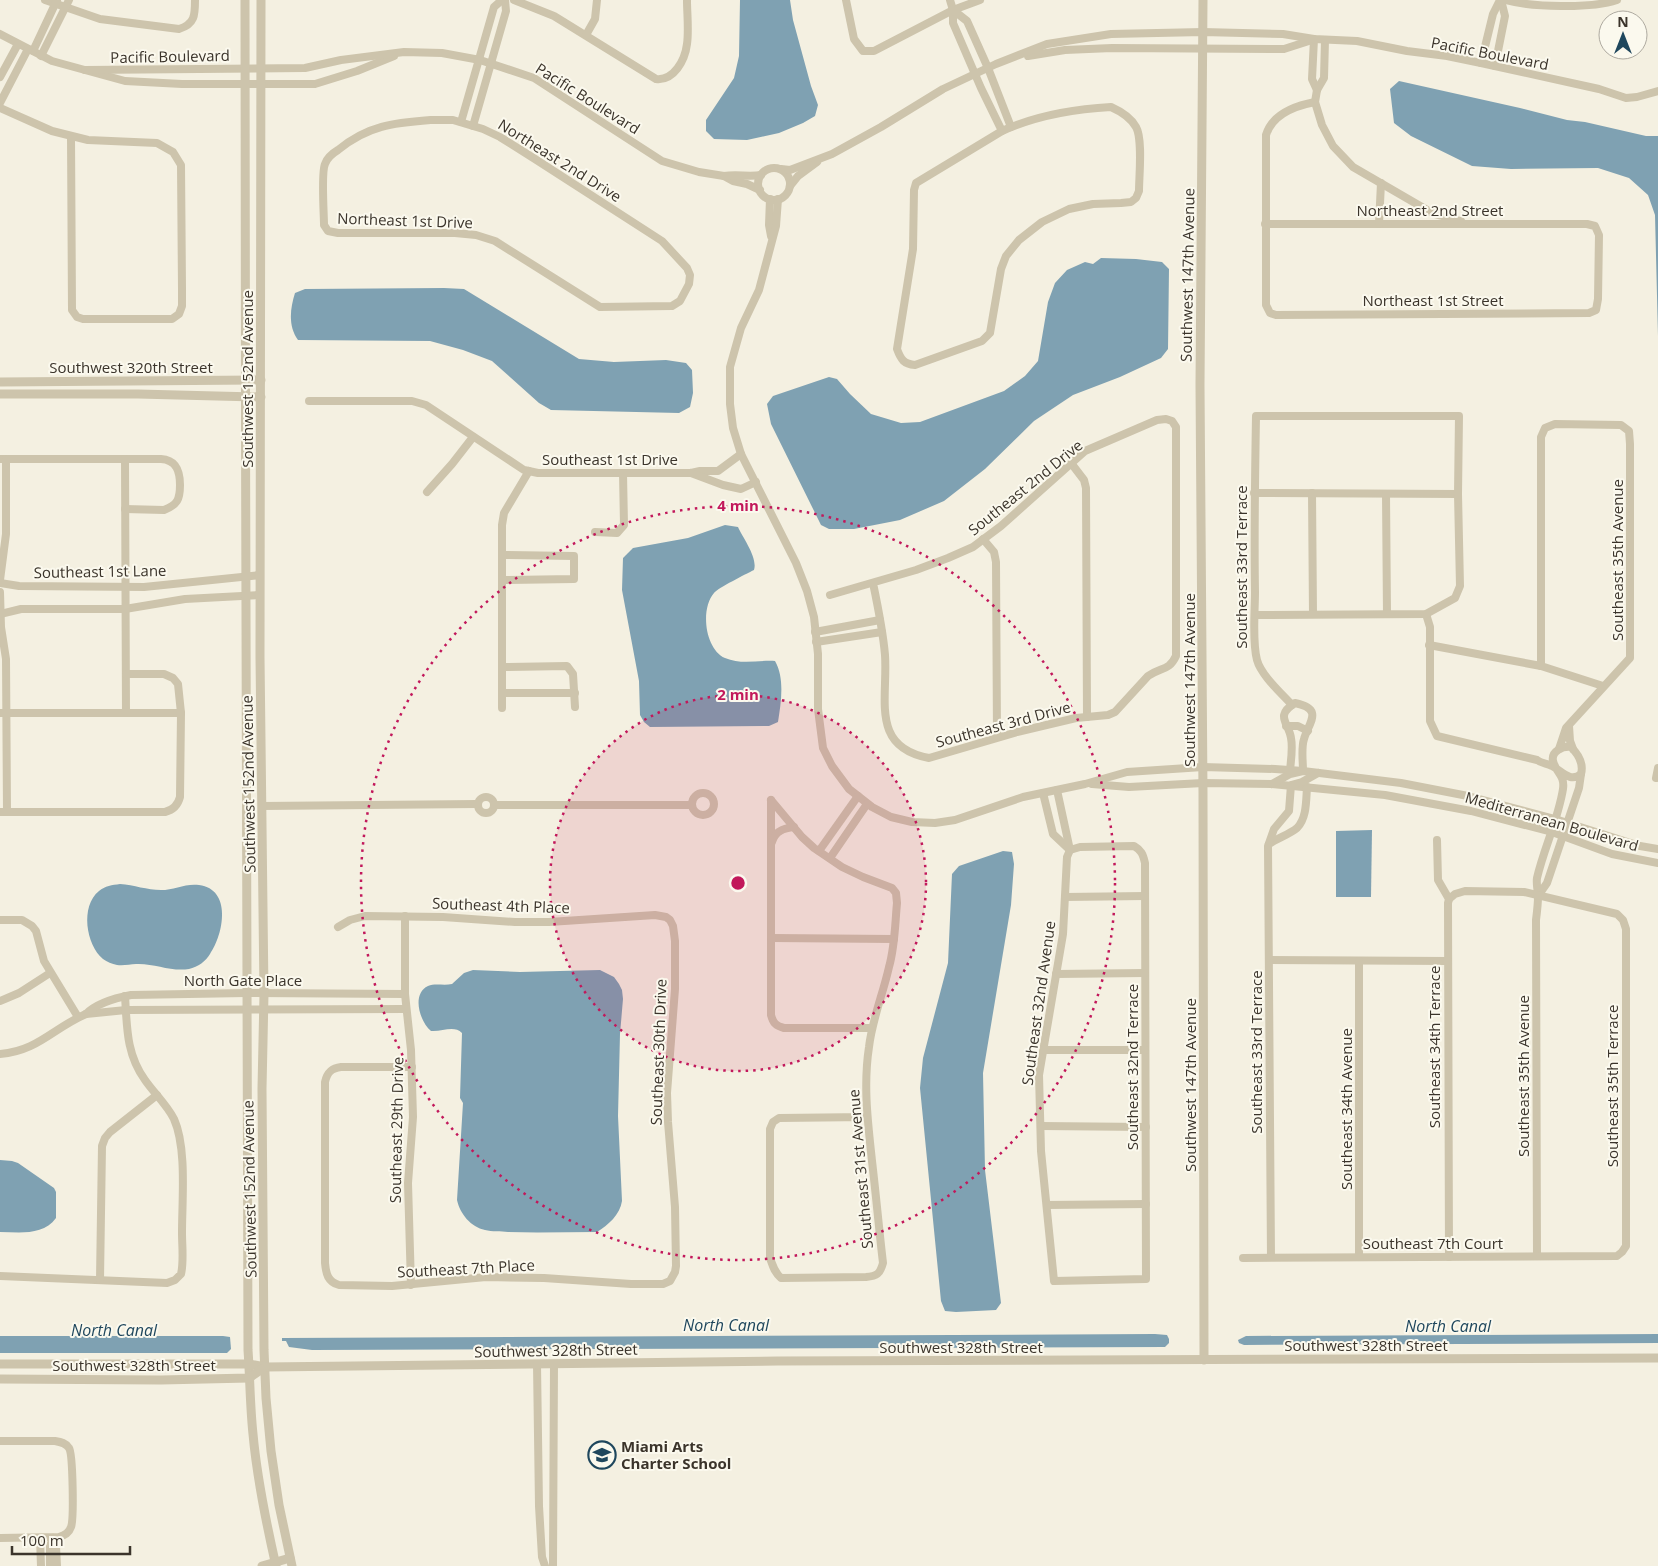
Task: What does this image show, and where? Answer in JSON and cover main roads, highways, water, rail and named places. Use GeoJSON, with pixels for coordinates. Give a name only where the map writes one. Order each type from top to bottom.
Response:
{"type":"FeatureCollection","features":[{"type":"Feature","properties":{"kind":"water"},"geometry":{"type":"Polygon","coordinates":[[[740,0],[790,0],[793,20],[818,105],[815,116],[779,133],[747,140],[714,139],[706,131],[706,120],[734,78],[739,56],[740,0]]]}},
{"type":"Feature","properties":{"kind":"water"},"geometry":{"type":"Polygon","coordinates":[[[1399,81],[1567,120],[1585,122],[1646,136],[1658,136],[1658,336],[1655,215],[1648,195],[1629,178],[1598,168],[1511,169],[1472,166],[1411,136],[1394,123],[1390,89],[1399,81]]]}},
{"type":"Feature","properties":{"kind":"water"},"geometry":{"type":"Polygon","coordinates":[[[1101,258],[1162,262],[1169,269],[1168,349],[1161,358],[1120,377],[1073,395],[1034,421],[985,469],[944,501],[900,520],[854,529],[829,529],[821,525],[771,424],[767,404],[773,396],[829,377],[837,379],[871,414],[901,423],[920,422],[1004,391],[1025,376],[1038,361],[1048,302],[1055,283],[1067,270],[1085,262],[1093,264],[1101,258]]]}},
{"type":"Feature","properties":{"kind":"water"},"geometry":{"type":"Polygon","coordinates":[[[305,289],[464,289],[579,359],[614,362],[666,360],[686,363],[692,370],[693,393],[690,407],[679,413],[551,410],[539,403],[492,361],[463,350],[430,341],[298,340],[291,323],[291,311],[295,293],[305,289]]]}},
{"type":"Feature","properties":{"kind":"water"},"geometry":{"type":"Polygon","coordinates":[[[725,525],[738,527],[752,554],[755,565],[754,570],[714,593],[707,609],[706,618],[709,638],[718,653],[725,658],[743,662],[775,661],[781,683],[778,722],[769,726],[650,727],[640,715],[639,681],[622,590],[623,558],[633,548],[688,538],[725,525]]]}},
{"type":"Feature","properties":{"kind":"water"},"geometry":{"type":"Polygon","coordinates":[[[1372,830],[1371,897],[1336,897],[1336,831],[1372,830]]]}},
{"type":"Feature","properties":{"kind":"water"},"geometry":{"type":"Polygon","coordinates":[[[1003,851],[1012,852],[1014,864],[1011,905],[983,1073],[985,1170],[1001,1303],[996,1310],[945,1311],[941,1301],[920,1088],[923,1058],[948,963],[952,874],[959,866],[1003,851]]]}},
{"type":"Feature","properties":{"kind":"water"},"geometry":{"type":"Polygon","coordinates":[[[120,884],[156,890],[194,885],[210,888],[217,895],[221,903],[222,914],[219,935],[206,959],[196,967],[182,970],[143,964],[117,965],[103,959],[97,953],[89,935],[87,915],[89,906],[101,889],[120,884]]]}},
{"type":"Feature","properties":{"kind":"water"},"geometry":{"type":"Polygon","coordinates":[[[473,970],[520,972],[600,970],[614,977],[622,990],[618,1116],[622,1201],[616,1215],[597,1232],[488,1231],[471,1223],[461,1210],[457,1200],[463,1103],[460,1098],[462,1033],[455,1029],[431,1031],[421,1015],[419,1001],[423,990],[428,986],[452,984],[464,973],[473,970]]]}},
{"type":"Feature","properties":{"kind":"water"},"geometry":{"type":"Polygon","coordinates":[[[0,1160],[18,1163],[54,1188],[56,1192],[56,1218],[51,1224],[31,1232],[0,1232],[0,1160]]]}},
{"type":"Feature","properties":{"kind":"water","name":"North Canal"},"geometry":{"type":"Polygon","coordinates":[[[1658,1334],[1658,1343],[1244,1345],[1239,1343],[1238,1340],[1246,1336],[1658,1334]]]}},
{"type":"Feature","properties":{"kind":"water","name":"North Canal"},"geometry":{"type":"Polygon","coordinates":[[[1167,1335],[1169,1343],[1165,1347],[312,1350],[289,1347],[286,1341],[282,1341],[282,1338],[1167,1335]]]}},
{"type":"Feature","properties":{"kind":"water","name":"North Canal"},"geometry":{"type":"Polygon","coordinates":[[[0,1336],[223,1336],[230,1337],[231,1349],[227,1353],[0,1353],[0,1336]]]}},
{"type":"Feature","properties":{"kind":"place","name":"Miami Arts Charter School"},"geometry":{"type":"Point","coordinates":[602,1455]}}]}
